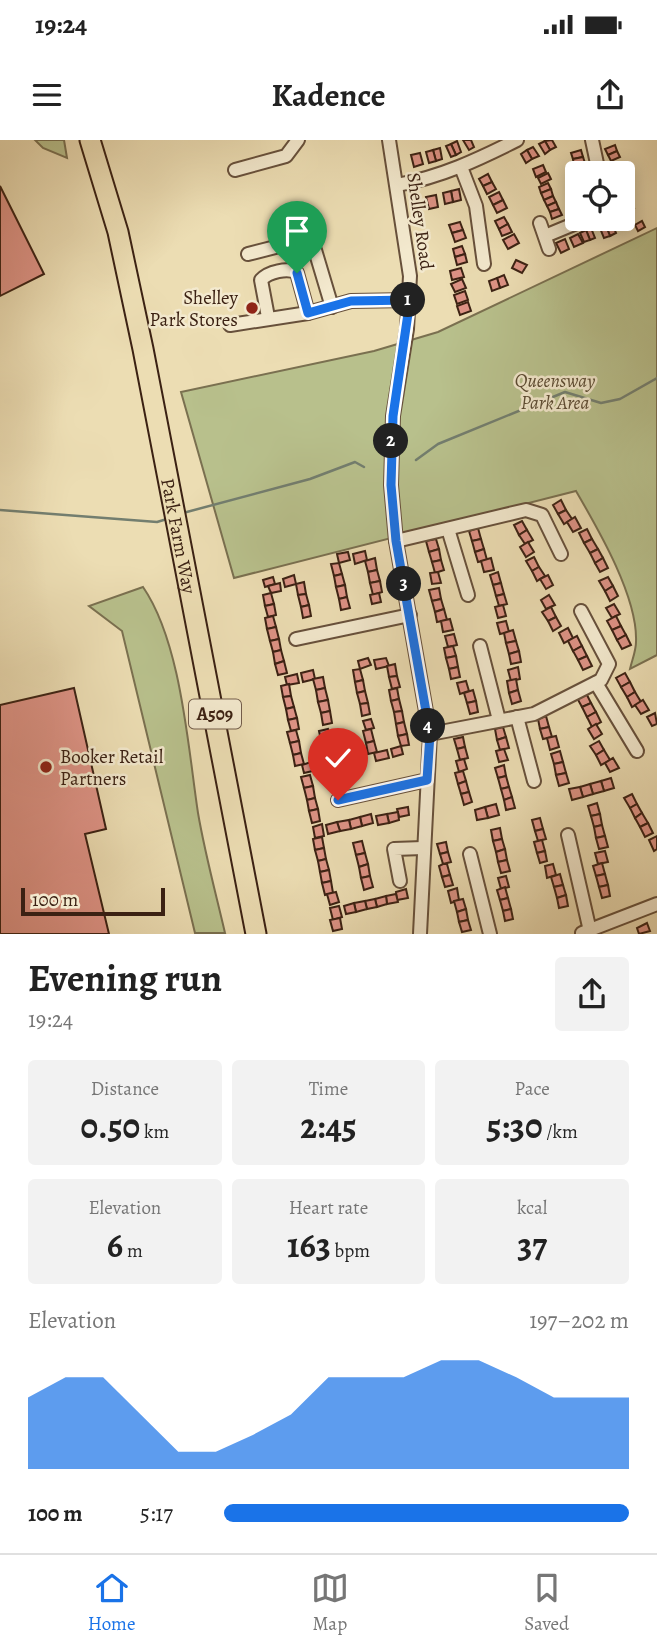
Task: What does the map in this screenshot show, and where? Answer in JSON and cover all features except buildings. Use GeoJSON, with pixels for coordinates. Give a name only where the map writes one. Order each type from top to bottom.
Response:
{"type":"FeatureCollection","features":[{"type":"Feature","properties":{"kind":"highway","name":"Park Farm Way"},"geometry":{"type":"LineString","coordinates":[[90,140],[118,232],[256,933]]}},
{"type":"Feature","properties":{"kind":"street"},"geometry":{"type":"LineString","coordinates":[[234,170],[286,156],[298,140]]}},
{"type":"Feature","properties":{"kind":"street","name":"Shelley Road"},"geometry":{"type":"LineString","coordinates":[[389,140],[410,276],[410,300],[391,443],[396,541],[430,734],[420,933]]}},
{"type":"Feature","properties":{"kind":"street"},"geometry":{"type":"LineString","coordinates":[[592,140],[596,161]]}},
{"type":"Feature","properties":{"kind":"street"},"geometry":{"type":"LineString","coordinates":[[397,185],[430,179],[461,167],[510,141]]}},
{"type":"Feature","properties":{"kind":"street"},"geometry":{"type":"LineString","coordinates":[[461,167],[476,206],[484,264]]}},
{"type":"Feature","properties":{"kind":"street"},"geometry":{"type":"LineString","coordinates":[[540,223],[549,249]]}},
{"type":"Feature","properties":{"kind":"street"},"geometry":{"type":"LineString","coordinates":[[545,236],[565,228]]}},
{"type":"Feature","properties":{"kind":"street"},"geometry":{"type":"LineString","coordinates":[[248,254],[303,240],[315,250],[332,307]]}},
{"type":"Feature","properties":{"kind":"street"},"geometry":{"type":"LineString","coordinates":[[268,317],[261,280],[264,276],[286,270],[297,273],[308,313]]}},
{"type":"Feature","properties":{"kind":"street"},"geometry":{"type":"LineString","coordinates":[[230,324],[308,313],[372,299],[410,300]]}},
{"type":"Feature","properties":{"kind":"street"},"geometry":{"type":"LineString","coordinates":[[396,541],[526,510],[542,515],[561,554]]}},
{"type":"Feature","properties":{"kind":"street"},"geometry":{"type":"LineString","coordinates":[[448,529],[468,594]]}},
{"type":"Feature","properties":{"kind":"street"},"geometry":{"type":"LineString","coordinates":[[430,734],[534,713],[601,680],[609,664],[581,611]]}},
{"type":"Feature","properties":{"kind":"street"},"geometry":{"type":"LineString","coordinates":[[296,639],[410,615]]}},
{"type":"Feature","properties":{"kind":"street"},"geometry":{"type":"LineString","coordinates":[[480,646],[499,720]]}},
{"type":"Feature","properties":{"kind":"street"},"geometry":{"type":"LineString","coordinates":[[596,683],[637,751]]}},
{"type":"Feature","properties":{"kind":"street"},"geometry":{"type":"LineString","coordinates":[[517,717],[534,781]]}},
{"type":"Feature","properties":{"kind":"street"},"geometry":{"type":"LineString","coordinates":[[338,800],[427,780]]}},
{"type":"Feature","properties":{"kind":"street"},"geometry":{"type":"LineString","coordinates":[[568,835],[593,931],[657,904]]}},
{"type":"Feature","properties":{"kind":"street"},"geometry":{"type":"LineString","coordinates":[[400,881],[394,849],[423,848]]}},
{"type":"Feature","properties":{"kind":"street"},"geometry":{"type":"LineString","coordinates":[[470,854],[490,933]]}},
{"type":"Feature","properties":{"kind":"green space"},"geometry":{"type":"Polygon","coordinates":[[[35,140],[64,140],[67,158],[43,148],[35,140]]]}},
{"type":"Feature","properties":{"kind":"green space","name":"Queensway Park Area"},"geometry":{"type":"Polygon","coordinates":[[[657,228],[657,655],[630,669],[636,642],[631,605],[615,564],[576,491],[234,578],[181,392],[374,351],[438,332],[657,228]]]}},
{"type":"Feature","properties":{"kind":"green space"},"geometry":{"type":"Polygon","coordinates":[[[143,587],[156,610],[174,665],[198,813],[225,933],[195,933],[122,631],[89,606],[143,587]]]}},
{"type":"Feature","properties":{"kind":"waterway"},"geometry":{"type":"LineString","coordinates":[[416,460],[438,444],[565,392],[601,403],[620,399],[657,378]]}},
{"type":"Feature","properties":{"kind":"waterway"},"geometry":{"type":"LineString","coordinates":[[183,513],[310,479],[355,462],[364,467]]}},
{"type":"Feature","properties":{"kind":"waterway"},"geometry":{"type":"LineString","coordinates":[[0,510],[157,522],[167,519]]}},
{"type":"Feature","properties":{"kind":"place","name":"Shelley Park Stores"},"geometry":{"type":"Point","coordinates":[252,308]}},
{"type":"Feature","properties":{"kind":"place","name":"Booker Retail Partners"},"geometry":{"type":"Point","coordinates":[46,767]}},
{"type":"Feature","properties":{"kind":"route"},"geometry":{"type":"LineString","coordinates":[[297,273],[308,313],[351,301],[410,300],[393,416],[391,485],[396,541],[430,734],[427,780],[338,800]]}}]}
